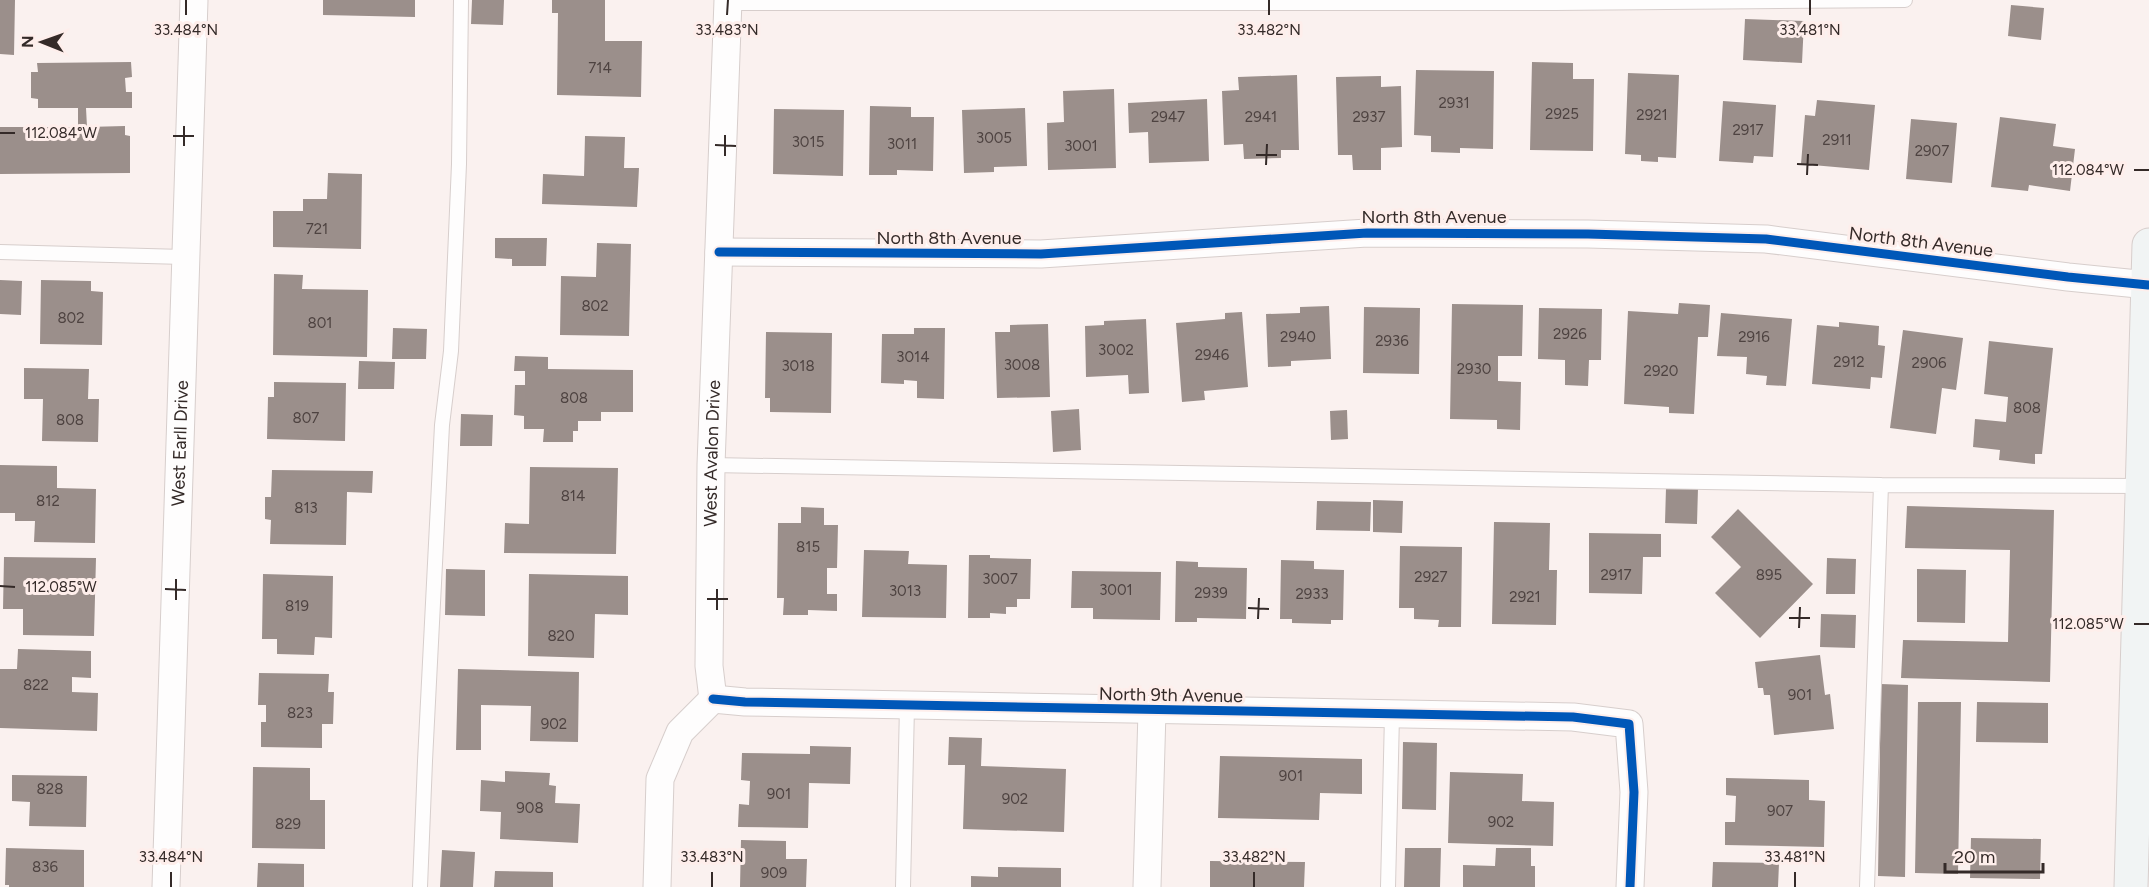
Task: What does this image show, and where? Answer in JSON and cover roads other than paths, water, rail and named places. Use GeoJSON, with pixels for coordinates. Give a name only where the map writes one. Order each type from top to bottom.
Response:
{"type":"FeatureCollection","features":[{"type":"Feature","properties":{"kind":"main road"},"geometry":{"type":"LineString","coordinates":[[2131,887],[2142,692],[2141,486],[2149,244]]}},
{"type":"Feature","properties":{"kind":"street","name":"West Earll Drive"},"geometry":{"type":"LineString","coordinates":[[166,887],[184,257],[194,0]]}},
{"type":"Feature","properties":{"kind":"street","name":"West Avalon Drive"},"geometry":{"type":"LineString","coordinates":[[713,699],[709,666],[711,465],[728,2]]}},
{"type":"Feature","properties":{"kind":"street","name":"North 8th Avenue"},"geometry":{"type":"LineString","coordinates":[[719,252],[1041,254],[1367,233],[1588,234],[1766,239],[2148,285]]}},
{"type":"Feature","properties":{"kind":"street","name":"North 9th Avenue"},"geometry":{"type":"LineString","coordinates":[[713,699],[745,702],[907,706],[1573,717],[1629,724],[1634,792],[1630,887]]}},
{"type":"Feature","properties":{"kind":"street"},"geometry":{"type":"LineString","coordinates":[[657,887],[660,780],[680,732],[713,699]]}},
{"type":"Feature","properties":{"kind":"street"},"geometry":{"type":"LineString","coordinates":[[1147,887],[1152,711]]}},
{"type":"Feature","properties":{"kind":"lane"},"geometry":{"type":"LineString","coordinates":[[420,887],[442,424],[451,351],[459,164],[461,0]]}},
{"type":"Feature","properties":{"kind":"lane"},"geometry":{"type":"LineString","coordinates":[[728,2],[1555,3],[1905,0]]}},
{"type":"Feature","properties":{"kind":"lane"},"geometry":{"type":"LineString","coordinates":[[0,252],[184,257]]}},
{"type":"Feature","properties":{"kind":"lane"},"geometry":{"type":"LineString","coordinates":[[711,465],[1881,484],[2141,486]]}},
{"type":"Feature","properties":{"kind":"lane"},"geometry":{"type":"LineString","coordinates":[[1867,887],[1881,484]]}},
{"type":"Feature","properties":{"kind":"lane"},"geometry":{"type":"LineString","coordinates":[[903,887],[907,706]]}},
{"type":"Feature","properties":{"kind":"lane"},"geometry":{"type":"LineString","coordinates":[[1388,887],[1392,715]]}}]}
